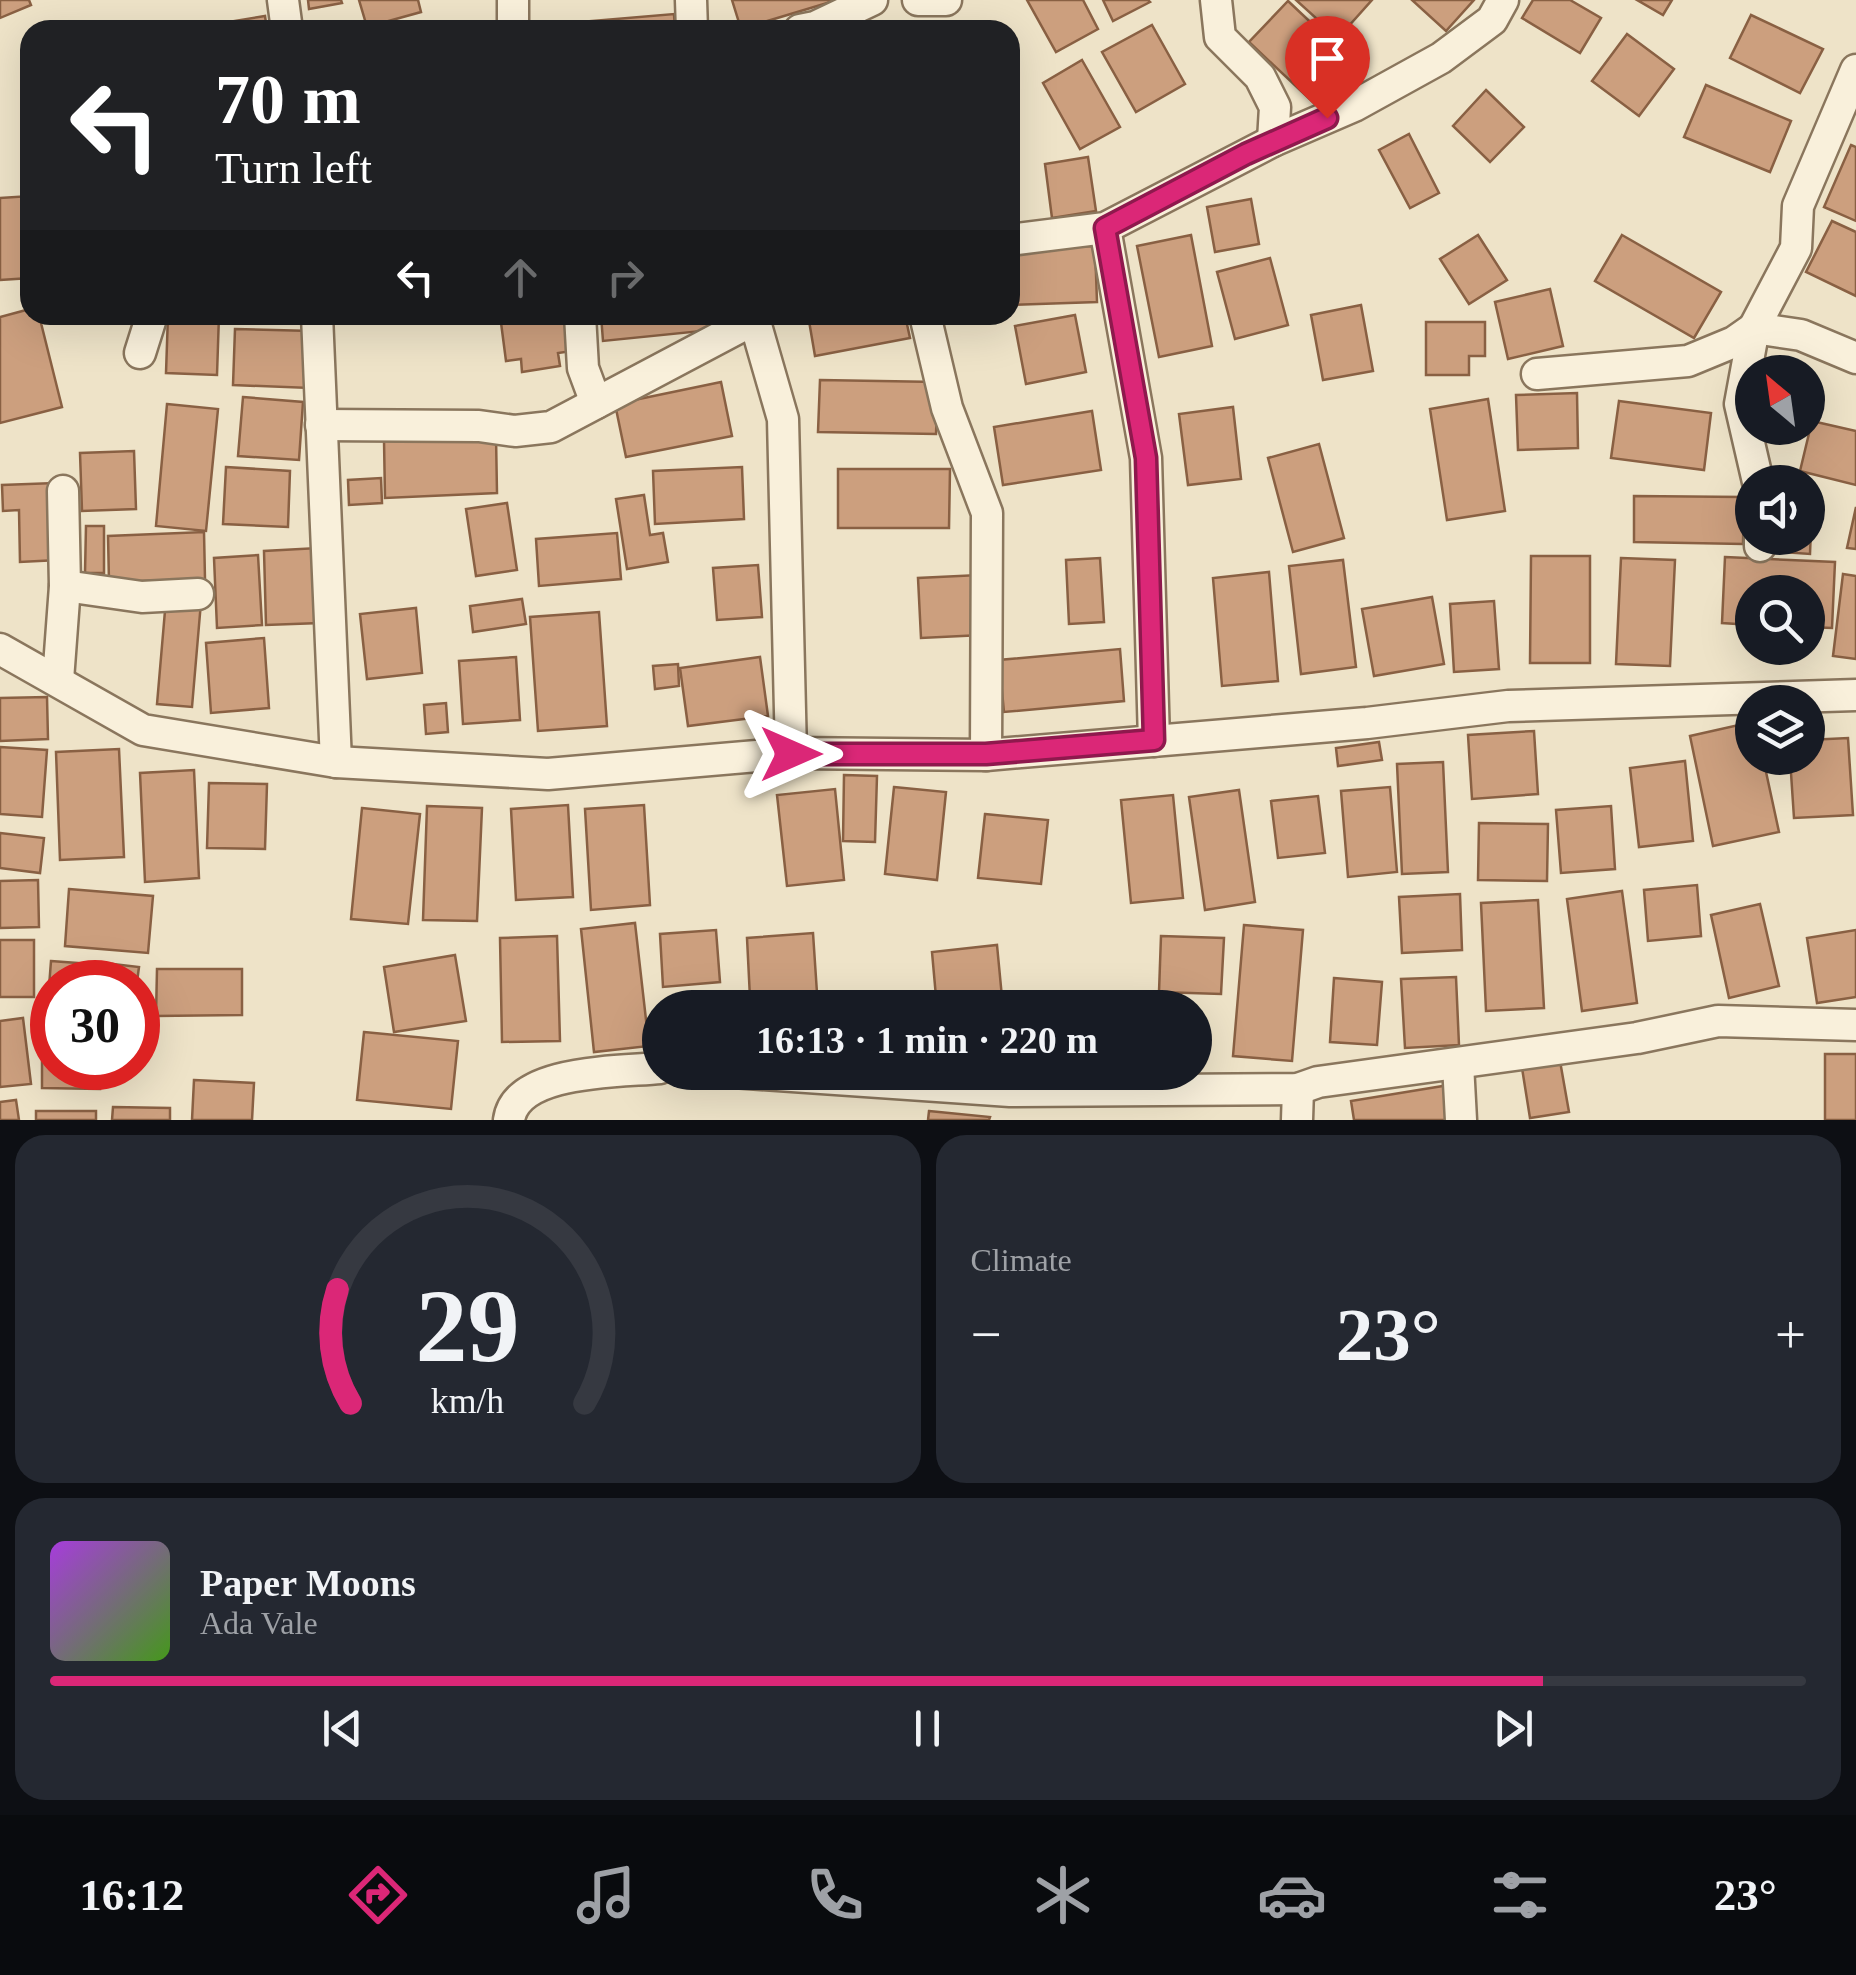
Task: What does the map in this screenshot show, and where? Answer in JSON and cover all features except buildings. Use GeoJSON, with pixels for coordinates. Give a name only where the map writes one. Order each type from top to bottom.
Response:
{"type":"FeatureCollection","features":[{"type":"Feature","properties":{"kind":"street"},"geometry":{"type":"LineString","coordinates":[[831,20],[872,0]]}},
{"type":"Feature","properties":{"kind":"street"},"geometry":{"type":"LineString","coordinates":[[918,0],[946,0]]}},
{"type":"Feature","properties":{"kind":"street"},"geometry":{"type":"LineString","coordinates":[[1216,0],[1220,36],[1260,77],[1275,107],[1273,141]]}},
{"type":"Feature","properties":{"kind":"street"},"geometry":{"type":"LineString","coordinates":[[1020,239],[1105,228],[1273,141],[1354,106],[1441,58],[1492,20],[1504,0]]}},
{"type":"Feature","properties":{"kind":"street"},"geometry":{"type":"LineString","coordinates":[[1754,465],[1740,404],[1754,328],[1796,248],[1798,206],[1856,70]]}},
{"type":"Feature","properties":{"kind":"street"},"geometry":{"type":"LineString","coordinates":[[1105,228],[1146,458],[1154,740]]}},
{"type":"Feature","properties":{"kind":"street"},"geometry":{"type":"LineString","coordinates":[[1772,292],[1800,335]]}},
{"type":"Feature","properties":{"kind":"street"},"geometry":{"type":"LineString","coordinates":[[140,353],[149,325]]}},
{"type":"Feature","properties":{"kind":"street"},"geometry":{"type":"LineString","coordinates":[[317,325],[336,762]]}},
{"type":"Feature","properties":{"kind":"street"},"geometry":{"type":"LineString","coordinates":[[581,325],[583,368],[596,402]]}},
{"type":"Feature","properties":{"kind":"street"},"geometry":{"type":"LineString","coordinates":[[321,425],[479,426],[515,431],[551,427],[739,325]]}},
{"type":"Feature","properties":{"kind":"street"},"geometry":{"type":"LineString","coordinates":[[756,325],[783,419],[791,754]]}},
{"type":"Feature","properties":{"kind":"street"},"geometry":{"type":"LineString","coordinates":[[927,325],[948,408],[987,513],[986,754]]}},
{"type":"Feature","properties":{"kind":"street"},"geometry":{"type":"LineString","coordinates":[[1537,374],[1688,361],[1734,342],[1754,328],[1800,335],[1856,358]]}},
{"type":"Feature","properties":{"kind":"street"},"geometry":{"type":"LineString","coordinates":[[58,680],[65,586],[62,491]]}},
{"type":"Feature","properties":{"kind":"street"},"geometry":{"type":"LineString","coordinates":[[65,586],[142,596],[198,594]]}},
{"type":"Feature","properties":{"kind":"street"},"geometry":{"type":"LineString","coordinates":[[0,649],[144,730],[336,762],[548,774],[791,754],[986,754],[1367,723],[1508,706],[1856,695]]}},
{"type":"Feature","properties":{"kind":"street"},"geometry":{"type":"LineString","coordinates":[[1212,1090],[1298,1089],[1318,1082],[1636,1038],[1718,1021],[1856,1026]]}},
{"type":"Feature","properties":{"kind":"street"},"geometry":{"type":"LineString","coordinates":[[1458,1064],[1461,1120]]}},
{"type":"Feature","properties":{"kind":"street"},"geometry":{"type":"LineString","coordinates":[[510,1120],[509,1114],[522,1094],[540,1084],[581,1075],[642,1070]]}},
{"type":"Feature","properties":{"kind":"street"},"geometry":{"type":"LineString","coordinates":[[1297,1120],[1298,1089]]}},
{"type":"Feature","properties":{"kind":"street"},"geometry":{"type":"LineString","coordinates":[[995,1090],[1154,1090]]}},
{"type":"Feature","properties":{"kind":"route"},"geometry":{"type":"LineString","coordinates":[[791,754],[986,754],[1154,740],[1146,458],[1105,228],[1246,154],[1327,118]]}}]}
